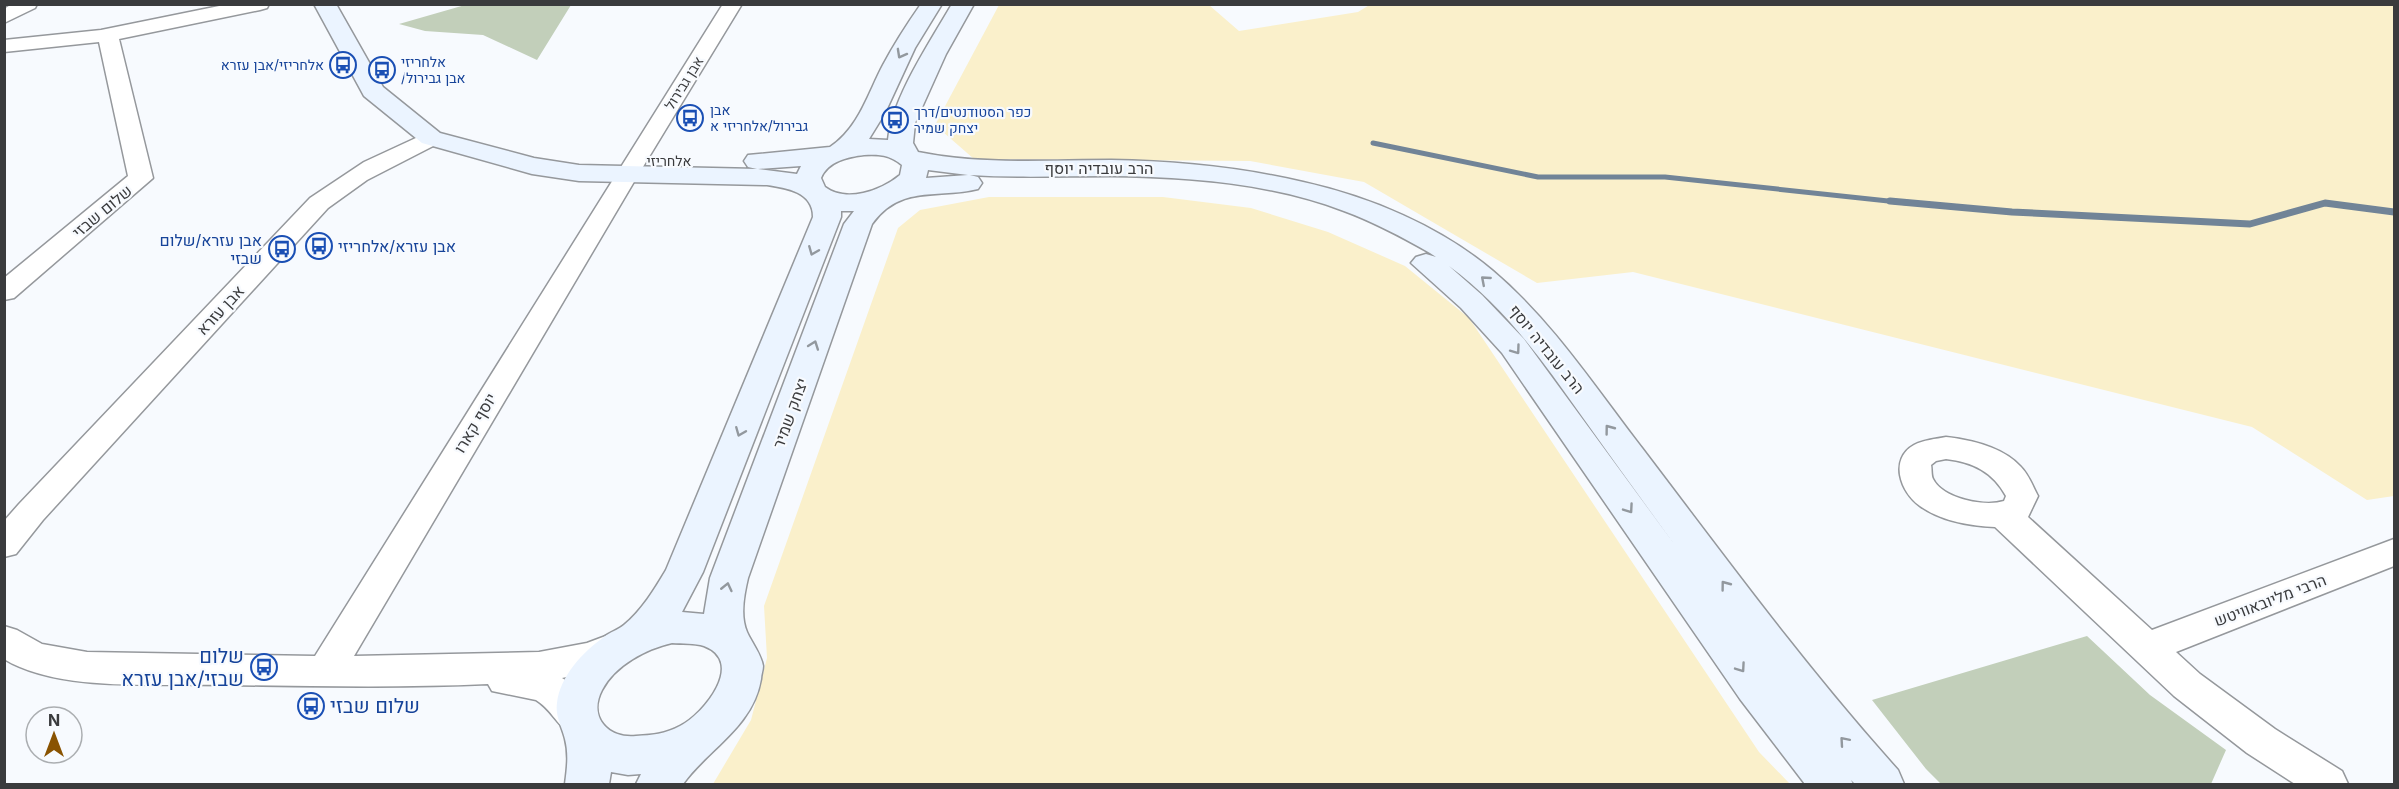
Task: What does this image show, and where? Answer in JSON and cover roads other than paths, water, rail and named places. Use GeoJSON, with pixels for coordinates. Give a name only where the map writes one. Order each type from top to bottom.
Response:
{"type":"FeatureCollection","features":[{"type":"Feature","properties":{"kind":"street"},"geometry":{"type":"LineString","coordinates":[[4,17],[28,4]]}},
{"type":"Feature","properties":{"kind":"street"},"geometry":{"type":"LineString","coordinates":[[4,46],[59,42],[108,34],[260,4]]}},
{"type":"Feature","properties":{"kind":"street","name":"אלחריזי"},"geometry":{"type":"LineString","coordinates":[[325,4],[373,91],[431,138],[505,159],[552,171],[791,160],[864,147],[880,147],[908,156]]}},
{"type":"Feature","properties":{"kind":"street","name":"אבן גבירול"},"geometry":{"type":"LineString","coordinates":[[631,168],[733,4]]}},
{"type":"Feature","properties":{"kind":"street"},"geometry":{"type":"LineString","coordinates":[[587,784],[590,766],[579,699],[588,678],[604,659],[630,641],[664,608],[684,572],[827,217],[827,210],[808,178],[812,169],[850,146],[860,133],[905,46],[932,4]]}},
{"type":"Feature","properties":{"kind":"street"},"geometry":{"type":"LineString","coordinates":[[895,193],[910,183],[915,174],[915,165],[900,143],[902,123],[933,54],[963,4]]}},
{"type":"Feature","properties":{"kind":"street","name":"שלום שבזי"},"geometry":{"type":"LineString","coordinates":[[4,292],[141,178],[108,34]]}},
{"type":"Feature","properties":{"kind":"street","name":"אבן עזרא"},"geometry":{"type":"LineString","coordinates":[[18,512],[320,203],[342,185],[367,170],[431,138]]}},
{"type":"Feature","properties":{"kind":"street","name":"הרב עובדיה יוסף"},"geometry":{"type":"LineString","coordinates":[[908,156],[959,167],[1168,168],[1267,181],[1314,192],[1358,207],[1401,226],[1441,248],[1479,274],[1513,305],[1543,340],[1794,678],[1882,784]]}},
{"type":"Feature","properties":{"kind":"street","name":"אלחריזי"},"geometry":{"type":"LineString","coordinates":[[631,168],[767,177],[794,181],[815,192],[851,203],[895,193]]}},
{"type":"Feature","properties":{"kind":"street","name":"יוסף קארו"},"geometry":{"type":"LineString","coordinates":[[324,670],[631,168]]}},
{"type":"Feature","properties":{"kind":"street","name":"הרב עובדיה יוסף"},"geometry":{"type":"LineString","coordinates":[[895,193],[955,183],[1145,183],[1212,188],[1258,195],[1332,217],[1382,238],[1419,259],[1454,283],[1485,312],[1513,346],[1755,687],[1831,784]]}},
{"type":"Feature","properties":{"kind":"street","name":"יצחק שמיר"},"geometry":{"type":"LineString","coordinates":[[732,644],[725,627],[723,613],[729,578],[858,224],[869,209],[895,193]]}},
{"type":"Feature","properties":{"kind":"street"},"geometry":{"type":"LineString","coordinates":[[4,546],[18,512]]}},
{"type":"Feature","properties":{"kind":"street"},"geometry":{"type":"LineString","coordinates":[[2004,515],[2145,648],[2231,719],[2328,784]]}},
{"type":"Feature","properties":{"kind":"street","name":"הרבי מליובאוויטש"},"geometry":{"type":"LineString","coordinates":[[2145,648],[2394,552]]}},
{"type":"Feature","properties":{"kind":"street"},"geometry":{"type":"LineString","coordinates":[[4,640],[34,658],[87,667],[436,671],[539,667],[590,657],[660,630],[685,626],[708,630],[726,638],[741,659],[743,678],[740,689],[729,710],[675,762],[658,784]]}},
{"type":"Feature","properties":{"kind":"street"},"geometry":{"type":"LineString","coordinates":[[436,671],[529,683],[553,690],[565,699],[582,727],[601,749],[623,756],[636,757],[676,749],[701,736]]}},
{"type":"Feature","properties":{"kind":"waterway"},"geometry":{"type":"LineString","coordinates":[[1373,143],[1538,177],[1665,177],[1907,203]]}},
{"type":"Feature","properties":{"kind":"waterway"},"geometry":{"type":"LineString","coordinates":[[1890,201],[2012,212],[2250,224],[2325,203],[2394,212]]}},
{"type":"Feature","properties":{"kind":"place","name":"אלחריזי/אבן עזרא"},"geometry":{"type":"Point","coordinates":[343,65]}},
{"type":"Feature","properties":{"kind":"place","name":"אלחריזי /אבן גבירול"},"geometry":{"type":"Point","coordinates":[382,70]}},
{"type":"Feature","properties":{"kind":"place","name":"אבן גבירול/אלחריזי א"},"geometry":{"type":"Point","coordinates":[690,118]}},
{"type":"Feature","properties":{"kind":"place","name":"כפר הסטודנטים/דרך יצחק שמיר"},"geometry":{"type":"Point","coordinates":[895,120]}},
{"type":"Feature","properties":{"kind":"place","name":"אבן עזרא/אלחריזי"},"geometry":{"type":"Point","coordinates":[319,246]}},
{"type":"Feature","properties":{"kind":"place","name":"אבן עזרא/שלום שבזי"},"geometry":{"type":"Point","coordinates":[282,249]}},
{"type":"Feature","properties":{"kind":"place","name":"שלום שבזי/אבן עזרא"},"geometry":{"type":"Point","coordinates":[264,667]}},
{"type":"Feature","properties":{"kind":"place","name":"שלום שבזי"},"geometry":{"type":"Point","coordinates":[311,706]}}]}
